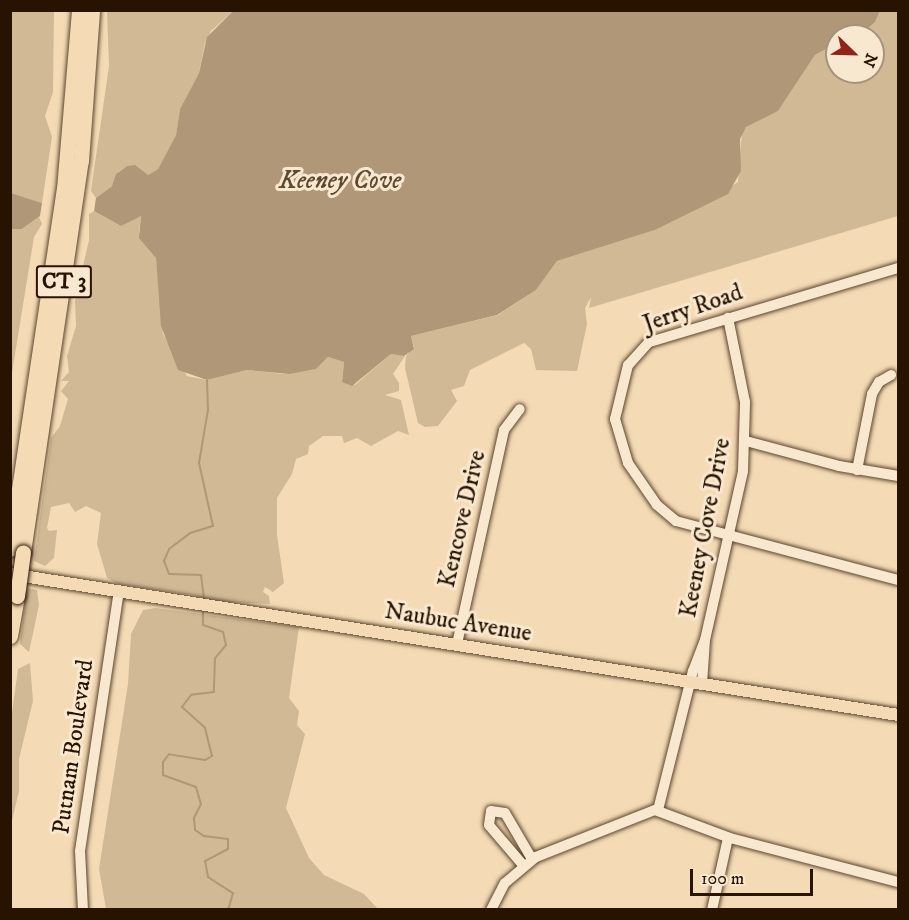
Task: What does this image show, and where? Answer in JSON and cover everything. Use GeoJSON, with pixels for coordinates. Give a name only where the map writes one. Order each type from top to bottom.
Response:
{"type":"FeatureCollection","features":[{"type":"Feature","properties":{"kind":"highway","name":"CT 3"},"geometry":{"type":"LineString","coordinates":[[10,636],[16,596],[17,551],[64,189],[79,10]]}},
{"type":"Feature","properties":{"kind":"highway","name":"CT 3"},"geometry":{"type":"LineString","coordinates":[[17,551],[81,161],[92,10]]}},
{"type":"Feature","properties":{"kind":"main road","name":"Naubuc Avenue"},"geometry":{"type":"LineString","coordinates":[[10,574],[898,715]]}},
{"type":"Feature","properties":{"kind":"street","name":"Jerry Road"},"geometry":{"type":"LineString","coordinates":[[898,268],[654,340],[639,350],[625,373],[615,422],[625,457],[658,507],[686,526],[898,580]]}},
{"type":"Feature","properties":{"kind":"street","name":"Keeney Cove Drive"},"geometry":{"type":"LineString","coordinates":[[658,810],[696,683],[729,538],[746,441],[741,376],[728,318]]}},
{"type":"Feature","properties":{"kind":"street"},"geometry":{"type":"LineString","coordinates":[[857,470],[872,394],[881,381],[891,375]]}},
{"type":"Feature","properties":{"kind":"street","name":"Kencove Drive"},"geometry":{"type":"LineString","coordinates":[[457,644],[504,430],[520,409]]}},
{"type":"Feature","properties":{"kind":"street"},"geometry":{"type":"LineString","coordinates":[[746,441],[857,470],[898,476]]}},
{"type":"Feature","properties":{"kind":"street","name":"Putnam Boulevard"},"geometry":{"type":"LineString","coordinates":[[83,909],[81,844],[119,591]]}},
{"type":"Feature","properties":{"kind":"street"},"geometry":{"type":"LineString","coordinates":[[491,909],[505,883],[527,862],[644,812],[658,810],[728,838],[898,882]]}},
{"type":"Feature","properties":{"kind":"street"},"geometry":{"type":"LineString","coordinates":[[491,811],[505,813],[527,862],[489,825],[491,811]]}},
{"type":"Feature","properties":{"kind":"street"},"geometry":{"type":"LineString","coordinates":[[712,909],[728,838]]}},
{"type":"Feature","properties":{"kind":"shaded area"},"geometry":{"type":"Polygon","coordinates":[[[11,11],[54,11],[53,92],[45,116],[52,137],[42,203],[11,193],[11,11]]]}},
{"type":"Feature","properties":{"kind":"shaded area"},"geometry":{"type":"Polygon","coordinates":[[[107,11],[233,11],[211,31],[205,43],[199,73],[180,109],[176,135],[158,169],[148,175],[127,166],[118,172],[112,186],[96,198],[91,191],[109,66],[107,11]]]}},
{"type":"Feature","properties":{"kind":"shaded area"},"geometry":{"type":"Polygon","coordinates":[[[880,11],[898,11],[898,216],[589,308],[591,297],[585,308],[587,324],[577,371],[536,370],[531,349],[524,343],[470,370],[464,386],[451,390],[457,401],[438,426],[425,427],[418,423],[405,368],[406,356],[414,347],[411,336],[498,315],[536,290],[557,261],[655,230],[693,211],[738,182],[742,132],[751,122],[778,111],[815,55],[825,50],[825,84],[885,84],[885,24],[872,24],[880,11]]]}},
{"type":"Feature","properties":{"kind":"shaded area"},"geometry":{"type":"Polygon","coordinates":[[[94,211],[121,226],[141,215],[139,232],[156,258],[163,334],[187,376],[207,380],[247,370],[283,374],[316,369],[328,357],[344,362],[342,379],[355,385],[391,354],[405,356],[393,374],[399,383],[399,391],[385,395],[401,400],[409,435],[398,431],[371,446],[357,438],[344,443],[342,436],[323,436],[309,446],[308,454],[296,459],[292,474],[277,498],[277,535],[284,583],[273,592],[265,587],[263,592],[269,596],[270,604],[208,601],[194,595],[118,584],[107,578],[97,544],[101,513],[86,506],[75,512],[69,503],[51,507],[47,528],[49,531],[57,530],[54,558],[45,566],[34,561],[51,438],[60,426],[68,399],[61,391],[69,381],[61,381],[69,372],[67,356],[76,326],[75,301],[89,240],[89,214],[94,211]]]}},
{"type":"Feature","properties":{"kind":"shaded area"},"geometry":{"type":"Polygon","coordinates":[[[39,217],[42,224],[34,237],[11,379],[11,229],[22,229],[39,217]]]}},
{"type":"Feature","properties":{"kind":"shaded area"},"geometry":{"type":"Polygon","coordinates":[[[27,588],[37,590],[39,605],[29,652],[20,644],[27,588]]]}},
{"type":"Feature","properties":{"kind":"shaded area"},"geometry":{"type":"Polygon","coordinates":[[[155,608],[299,627],[289,698],[299,711],[297,725],[305,734],[286,808],[309,858],[324,875],[364,894],[378,909],[106,909],[99,869],[128,684],[131,634],[143,610],[155,608]]]}},
{"type":"Feature","properties":{"kind":"shaded area"},"geometry":{"type":"Polygon","coordinates":[[[30,663],[33,701],[19,759],[19,791],[11,825],[10,728],[18,669],[30,663]]]}},
{"type":"Feature","properties":{"kind":"water","name":"Keeney Cove"},"geometry":{"type":"Polygon","coordinates":[[[233,10],[880,11],[873,24],[825,24],[825,50],[815,55],[778,111],[746,127],[740,139],[741,171],[728,194],[655,230],[557,261],[536,290],[497,315],[411,336],[414,349],[404,356],[391,354],[352,386],[342,382],[344,362],[328,357],[316,369],[289,374],[247,370],[207,380],[178,370],[161,326],[156,258],[139,238],[141,216],[121,226],[94,211],[96,198],[112,186],[116,174],[127,166],[135,165],[148,175],[158,169],[176,135],[180,109],[199,73],[207,37],[233,10]]]}},
{"type":"Feature","properties":{"kind":"water"},"geometry":{"type":"Polygon","coordinates":[[[11,193],[42,203],[40,216],[22,229],[11,229],[11,193]]]}},
{"type":"Feature","properties":{"kind":"waterway"},"geometry":{"type":"LineString","coordinates":[[204,599],[201,575],[169,574],[164,561],[169,549],[190,533],[213,526],[199,463],[208,410],[207,380]]}},
{"type":"Feature","properties":{"kind":"waterway"},"geometry":{"type":"LineString","coordinates":[[203,608],[203,625],[223,632],[226,645],[215,658],[214,692],[191,695],[182,707],[205,728],[212,756],[205,760],[169,754],[163,762],[163,775],[196,787],[201,804],[194,818],[195,830],[204,836],[228,839],[228,849],[205,861],[208,877],[233,893],[228,910]]}}]}
